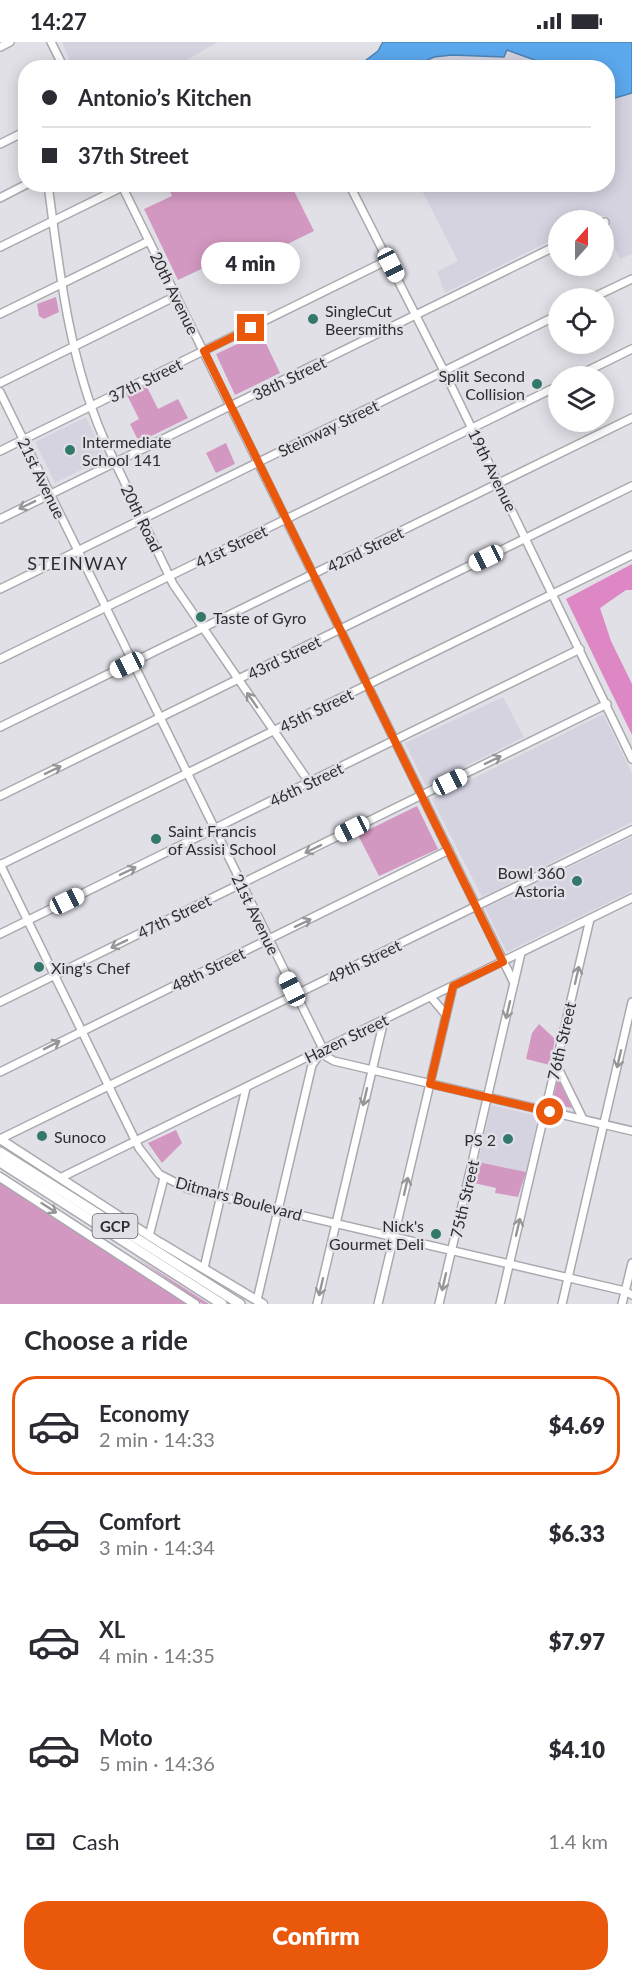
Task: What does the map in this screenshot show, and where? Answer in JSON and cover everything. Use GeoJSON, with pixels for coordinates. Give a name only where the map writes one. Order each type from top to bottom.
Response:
{"type":"FeatureCollection","features":[{"type":"Feature","properties":{"kind":"highway","name":"GCP"},"geometry":{"type":"LineString","coordinates":[[0,1152],[240,1304]]}},
{"type":"Feature","properties":{"kind":"highway","name":"GCP"},"geometry":{"type":"LineString","coordinates":[[0,1162],[222,1304]]}},
{"type":"Feature","properties":{"kind":"main road"},"geometry":{"type":"LineString","coordinates":[[0,1139],[149,1236],[260,1302]]}},
{"type":"Feature","properties":{"kind":"main road"},"geometry":{"type":"LineString","coordinates":[[0,1177],[195,1304]]}},
{"type":"Feature","properties":{"kind":"street"},"geometry":{"type":"LineString","coordinates":[[0,47],[10,42]]}},
{"type":"Feature","properties":{"kind":"street"},"geometry":{"type":"LineString","coordinates":[[51,42],[60,60]]}},
{"type":"Feature","properties":{"kind":"street"},"geometry":{"type":"LineString","coordinates":[[0,144],[18,135]]}},
{"type":"Feature","properties":{"kind":"street"},"geometry":{"type":"LineString","coordinates":[[0,198],[18,189]]}},
{"type":"Feature","properties":{"kind":"street","name":"20th Road"},"geometry":{"type":"LineString","coordinates":[[49,192],[61,283],[75,347],[91,406],[115,463],[169,576],[202,628],[309,782]]}},
{"type":"Feature","properties":{"kind":"street"},"geometry":{"type":"LineString","coordinates":[[0,247],[110,192]]}},
{"type":"Feature","properties":{"kind":"street","name":"20th Avenue"},"geometry":{"type":"LineString","coordinates":[[125,192],[514,983]]}},
{"type":"Feature","properties":{"kind":"street","name":"19th Avenue"},"geometry":{"type":"LineString","coordinates":[[353,192],[500,484],[608,704],[632,759]]}},
{"type":"Feature","properties":{"kind":"street"},"geometry":{"type":"LineString","coordinates":[[0,314],[149,241]]}},
{"type":"Feature","properties":{"kind":"street","name":"38th Street"},"geometry":{"type":"LineString","coordinates":[[0,519],[548,250]]}},
{"type":"Feature","properties":{"kind":"street","name":"37th Street"},"geometry":{"type":"LineString","coordinates":[[0,451],[388,260]]}},
{"type":"Feature","properties":{"kind":"street"},"geometry":{"type":"LineString","coordinates":[[613,288],[632,279]]}},
{"type":"Feature","properties":{"kind":"street"},"geometry":{"type":"LineString","coordinates":[[0,384],[176,296]]}},
{"type":"Feature","properties":{"kind":"street","name":"Steinway Street"},"geometry":{"type":"LineString","coordinates":[[0,589],[548,320]]}},
{"type":"Feature","properties":{"kind":"street"},"geometry":{"type":"LineString","coordinates":[[598,366],[632,350]]}},
{"type":"Feature","properties":{"kind":"street","name":"41st Street"},"geometry":{"type":"LineString","coordinates":[[0,659],[548,391]]}},
{"type":"Feature","properties":{"kind":"street","name":"21st Avenue"},"geometry":{"type":"LineString","coordinates":[[0,392],[322,1050]]}},
{"type":"Feature","properties":{"kind":"street","name":"42nd Street"},"geometry":{"type":"LineString","coordinates":[[0,727],[632,418]]}},
{"type":"Feature","properties":{"kind":"street","name":"43rd Street"},"geometry":{"type":"LineString","coordinates":[[0,796],[632,486]]}},
{"type":"Feature","properties":{"kind":"street","name":"45th Street"},"geometry":{"type":"LineString","coordinates":[[0,864],[632,555]]}},
{"type":"Feature","properties":{"kind":"street","name":"46th Street"},"geometry":{"type":"LineString","coordinates":[[0,934],[580,649]]}},
{"type":"Feature","properties":{"kind":"street","name":"47th Street"},"geometry":{"type":"LineString","coordinates":[[0,1002],[608,704]]}},
{"type":"Feature","properties":{"kind":"street","name":"49th Street"},"geometry":{"type":"LineString","coordinates":[[0,1139],[632,830]]}},
{"type":"Feature","properties":{"kind":"street","name":"48th Street"},"geometry":{"type":"LineString","coordinates":[[0,1071],[449,850]]}},
{"type":"Feature","properties":{"kind":"street","name":"Ditmars Boulevard"},"geometry":{"type":"LineString","coordinates":[[0,864],[136,1142],[147,1160],[164,1178],[182,1187],[630,1292]]}},
{"type":"Feature","properties":{"kind":"street","name":"Hazen Street"},"geometry":{"type":"LineString","coordinates":[[60,1178],[632,898]]}},
{"type":"Feature","properties":{"kind":"street","name":"76th Street"},"geometry":{"type":"LineString","coordinates":[[500,1304],[590,919]]}},
{"type":"Feature","properties":{"kind":"street","name":"75th Street"},"geometry":{"type":"LineString","coordinates":[[439,1304],[521,953]]}},
{"type":"Feature","properties":{"kind":"street"},"geometry":{"type":"LineString","coordinates":[[378,1304],[453,986]]}},
{"type":"Feature","properties":{"kind":"street"},"geometry":{"type":"LineString","coordinates":[[430,997],[446,1015]]}},
{"type":"Feature","properties":{"kind":"street"},"geometry":{"type":"LineString","coordinates":[[562,1304],[632,1002]]}},
{"type":"Feature","properties":{"kind":"street"},"geometry":{"type":"LineString","coordinates":[[317,1304],[384,1020]]}},
{"type":"Feature","properties":{"kind":"street"},"geometry":{"type":"LineString","coordinates":[[260,1302],[312,1065],[322,1050],[331,1060],[632,1131]]}},
{"type":"Feature","properties":{"kind":"street"},"geometry":{"type":"LineString","coordinates":[[556,1064],[583,1119]]}},
{"type":"Feature","properties":{"kind":"street"},"geometry":{"type":"LineString","coordinates":[[204,1268],[246,1088]]}},
{"type":"Feature","properties":{"kind":"street"},"geometry":{"type":"LineString","coordinates":[[149,1236],[164,1178]]}},
{"type":"Feature","properties":{"kind":"street"},"geometry":{"type":"LineString","coordinates":[[622,1304],[630,1292],[632,1263]]}},
{"type":"Feature","properties":{"kind":"shaded area"},"geometry":{"type":"Polygon","coordinates":[[[62,42],[218,42],[187,60],[70,60],[62,42]]]}},
{"type":"Feature","properties":{"kind":"shaded area"},"geometry":{"type":"Polygon","coordinates":[[[507,50],[535,60],[428,60],[434,57],[507,50]]]}},
{"type":"Feature","properties":{"kind":"shaded area"},"geometry":{"type":"Polygon","coordinates":[[[632,93],[632,254],[620,259],[614,246],[614,210],[548,210],[548,242],[445,293],[437,272],[458,261],[423,192],[615,192],[615,98],[632,93]]]}},
{"type":"Feature","properties":{"kind":"shaded area"},"geometry":{"type":"Polygon","coordinates":[[[170,192],[294,192],[314,231],[255,260],[248,247],[178,280],[144,209],[172,196],[170,192]]]}},
{"type":"Feature","properties":{"kind":"shaded area"},"geometry":{"type":"Polygon","coordinates":[[[56,297],[59,312],[44,319],[39,316],[37,304],[56,297]]]}},
{"type":"Feature","properties":{"kind":"shaded area"},"geometry":{"type":"Polygon","coordinates":[[[261,333],[280,373],[235,395],[216,354],[261,333]]]}},
{"type":"Feature","properties":{"kind":"shaded area"},"geometry":{"type":"Polygon","coordinates":[[[146,385],[158,409],[178,399],[188,418],[139,442],[130,424],[139,419],[127,395],[146,385]]]}},
{"type":"Feature","properties":{"kind":"shaded area","name":"Intermediate School 141"},"geometry":{"type":"Polygon","coordinates":[[[86,417],[105,458],[55,483],[35,442],[86,417]]]}},
{"type":"Feature","properties":{"kind":"shaded area"},"geometry":{"type":"Polygon","coordinates":[[[226,443],[235,464],[216,473],[206,453],[226,443]]]}},
{"type":"Feature","properties":{"kind":"shaded area"},"geometry":{"type":"Polygon","coordinates":[[[632,564],[632,590],[626,590],[600,608],[611,641],[632,684],[632,735],[566,599],[632,564]]]}},
{"type":"Feature","properties":{"kind":"shaded area"},"geometry":{"type":"Polygon","coordinates":[[[503,697],[524,737],[426,786],[405,743],[503,697]]]}},
{"type":"Feature","properties":{"kind":"shaded area"},"geometry":{"type":"Polygon","coordinates":[[[603,714],[632,773],[632,822],[482,897],[432,799],[603,714]]]}},
{"type":"Feature","properties":{"kind":"shaded area"},"geometry":{"type":"Polygon","coordinates":[[[417,806],[438,849],[379,876],[358,835],[417,806]]]}},
{"type":"Feature","properties":{"kind":"shaded area"},"geometry":{"type":"Polygon","coordinates":[[[632,837],[632,891],[507,952],[485,908],[632,837]]]}},
{"type":"Feature","properties":{"kind":"shaded area"},"geometry":{"type":"Polygon","coordinates":[[[539,1024],[555,1039],[550,1065],[526,1059],[532,1033],[539,1024]]]}},
{"type":"Feature","properties":{"kind":"shaded area"},"geometry":{"type":"Polygon","coordinates":[[[558,1078],[572,1108],[552,1104],[558,1078]]]}},
{"type":"Feature","properties":{"kind":"shaded area","name":"PS 2"},"geometry":{"type":"Polygon","coordinates":[[[491,1105],[538,1116],[526,1172],[478,1162],[491,1105]]]}},
{"type":"Feature","properties":{"kind":"shaded area"},"geometry":{"type":"Polygon","coordinates":[[[176,1130],[182,1143],[162,1163],[148,1143],[176,1130]]]}},
{"type":"Feature","properties":{"kind":"shaded area"},"geometry":{"type":"Polygon","coordinates":[[[478,1162],[526,1172],[518,1197],[495,1193],[496,1188],[474,1183],[478,1162]]]}},
{"type":"Feature","properties":{"kind":"shaded area"},"geometry":{"type":"Polygon","coordinates":[[[0,1182],[188,1304],[0,1304],[0,1182]]]}},
{"type":"Feature","properties":{"kind":"shaded area"},"geometry":{"type":"Polygon","coordinates":[[[134,1256],[209,1304],[203,1304],[134,1256]]]}},
{"type":"Feature","properties":{"kind":"water"},"geometry":{"type":"Polygon","coordinates":[[[383,42],[632,42],[632,93],[615,98],[615,60],[535,60],[507,50],[504,57],[452,55],[428,60],[366,60],[378,51],[383,42]]]}},
{"type":"Feature","properties":{"kind":"place","name":"SingleCut Beersmiths"},"geometry":{"type":"Point","coordinates":[313,319]}},
{"type":"Feature","properties":{"kind":"place","name":"Split Second Collision"},"geometry":{"type":"Point","coordinates":[537,384]}},
{"type":"Feature","properties":{"kind":"place","name":"Intermediate School 141"},"geometry":{"type":"Point","coordinates":[70,450]}},
{"type":"Feature","properties":{"kind":"place","name":"Taste of Gyro"},"geometry":{"type":"Point","coordinates":[201,617]}},
{"type":"Feature","properties":{"kind":"place","name":"Saint Francis of Assisi School"},"geometry":{"type":"Point","coordinates":[156,839]}},
{"type":"Feature","properties":{"kind":"place","name":"Bowl 360 Astoria"},"geometry":{"type":"Point","coordinates":[577,881]}},
{"type":"Feature","properties":{"kind":"place","name":"Xing's Chef"},"geometry":{"type":"Point","coordinates":[39,967]}},
{"type":"Feature","properties":{"kind":"place","name":"Sunoco"},"geometry":{"type":"Point","coordinates":[42,1136]}},
{"type":"Feature","properties":{"kind":"place","name":"PS 2"},"geometry":{"type":"Point","coordinates":[508,1139]}},
{"type":"Feature","properties":{"kind":"place","name":"Nick's Gourmet Deli"},"geometry":{"type":"Point","coordinates":[436,1234]}},
{"type":"Feature","properties":{"kind":"district","name":"STEINWAY"},"geometry":{"type":"Point","coordinates":[78,563]}},
{"type":"Feature","properties":{"kind":"route"},"geometry":{"type":"LineString","coordinates":[[251,328],[204,351],[503,962],[453,986],[430,1084],[550,1112]]}}]}
